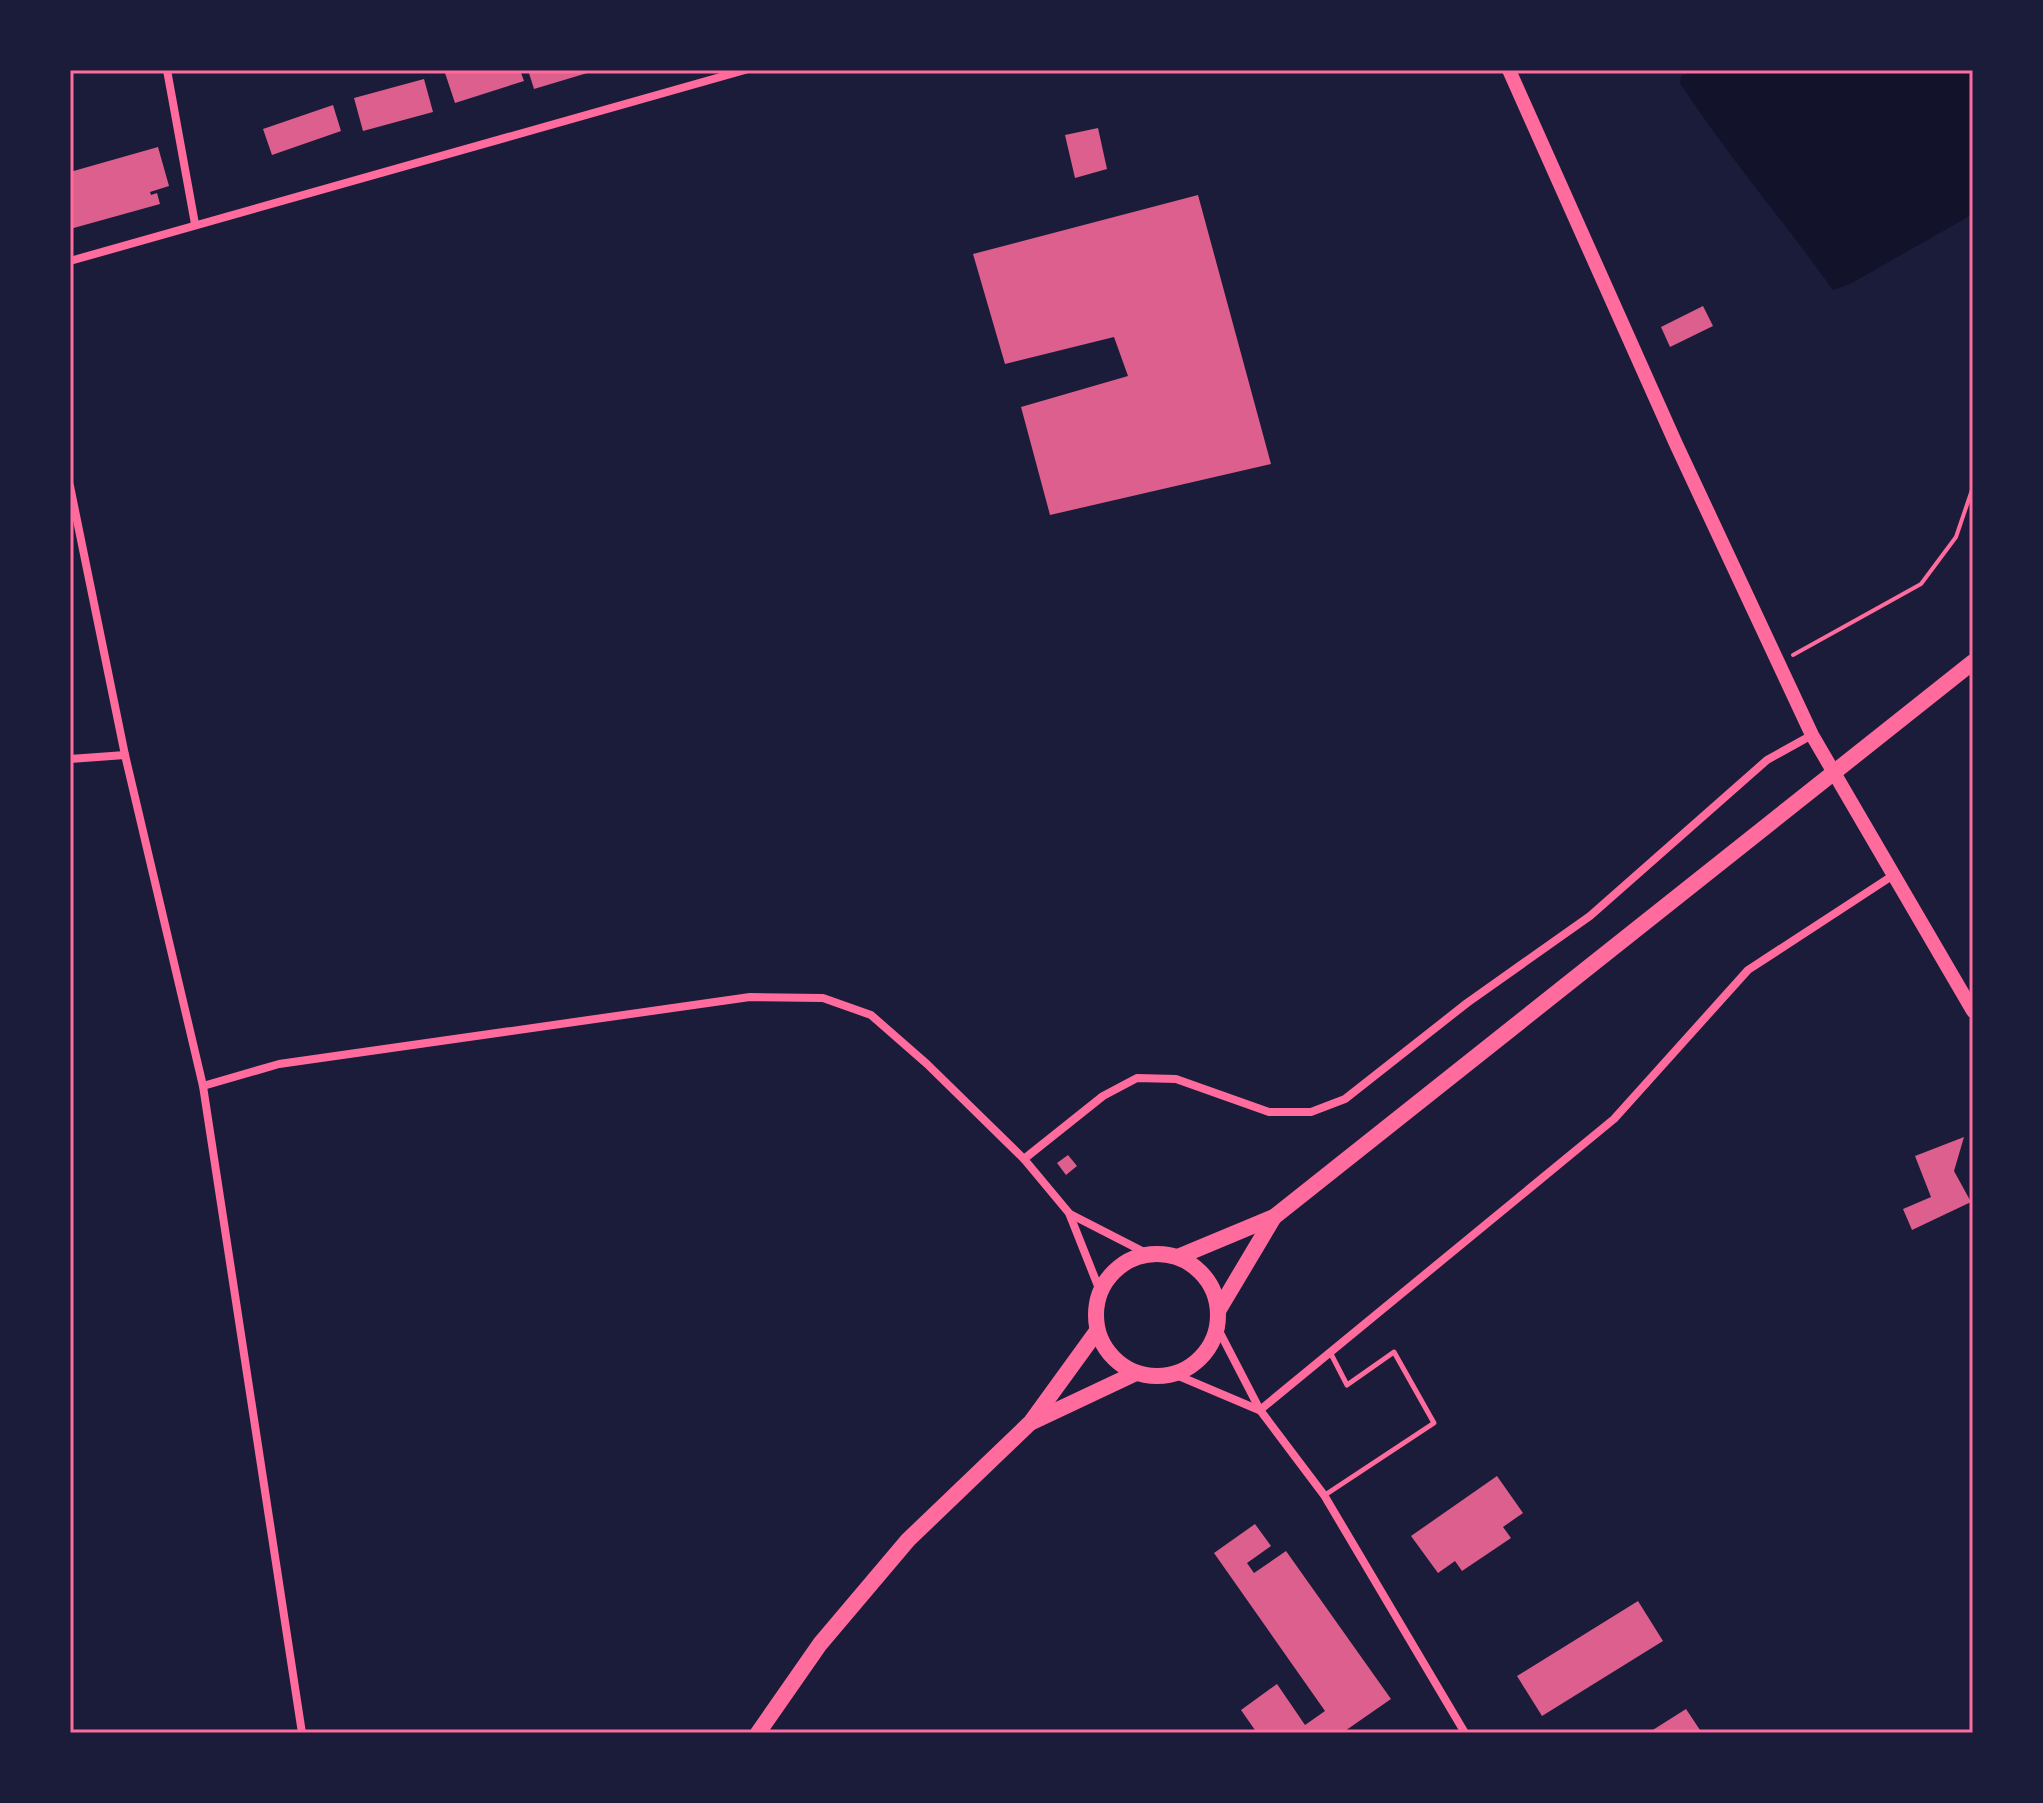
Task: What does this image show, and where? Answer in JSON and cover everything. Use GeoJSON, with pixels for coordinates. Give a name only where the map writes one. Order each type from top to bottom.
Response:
{"type":"FeatureCollection","features":[{"type":"Feature","properties":{"kind":"main road"},"geometry":{"type":"LineString","coordinates":[[1509,70],[1670,430],[1812,735],[1973,1011]]}},
{"type":"Feature","properties":{"kind":"main road"},"geometry":{"type":"LineString","coordinates":[[1178,1257],[1274,1217],[1973,662]]}},
{"type":"Feature","properties":{"kind":"main road"},"geometry":{"type":"LineString","coordinates":[[1218,1319],[1215,1293],[1193,1265],[1178,1257],[1148,1254],[1128,1260],[1111,1273],[1100,1291],[1095,1311],[1097,1331],[1105,1349],[1119,1364],[1136,1373],[1155,1377],[1174,1374],[1189,1367],[1202,1357],[1212,1343],[1218,1319],[1274,1217]]}},
{"type":"Feature","properties":{"kind":"main road"},"geometry":{"type":"LineString","coordinates":[[758,1733],[820,1644],[908,1540],[1031,1422],[1097,1331]]}},
{"type":"Feature","properties":{"kind":"main road"},"geometry":{"type":"LineString","coordinates":[[1031,1422],[1136,1373]]}},
{"type":"Feature","properties":{"kind":"street"},"geometry":{"type":"LineString","coordinates":[[167,70],[195,224]]}},
{"type":"Feature","properties":{"kind":"street"},"geometry":{"type":"LineString","coordinates":[[70,261],[745,70]]}},
{"type":"Feature","properties":{"kind":"street"},"geometry":{"type":"LineString","coordinates":[[70,486],[125,755],[203,1086],[302,1733]]}},
{"type":"Feature","properties":{"kind":"street"},"geometry":{"type":"LineString","coordinates":[[1024,1159],[1103,1096],[1137,1078],[1176,1079],[1269,1112],[1311,1112],[1345,1099],[1467,1003],[1590,916],[1767,760],[1812,735]]}},
{"type":"Feature","properties":{"kind":"street"},"geometry":{"type":"LineString","coordinates":[[70,759],[125,755]]}},
{"type":"Feature","properties":{"kind":"street"},"geometry":{"type":"LineString","coordinates":[[1260,1410],[1614,1119],[1748,970],[1892,876]]}},
{"type":"Feature","properties":{"kind":"street"},"geometry":{"type":"LineString","coordinates":[[203,1086],[279,1064],[373,1050],[750,997],[823,998],[871,1015],[927,1064],[1024,1159],[1069,1213],[1100,1291]]}},
{"type":"Feature","properties":{"kind":"street"},"geometry":{"type":"LineString","coordinates":[[1069,1213],[1148,1254]]}},
{"type":"Feature","properties":{"kind":"street"},"geometry":{"type":"LineString","coordinates":[[1218,1319],[1260,1410],[1324,1495],[1465,1733]]}},
{"type":"Feature","properties":{"kind":"street"},"geometry":{"type":"LineString","coordinates":[[1174,1374],[1260,1410]]}},
{"type":"Feature","properties":{"kind":"lane"},"geometry":{"type":"LineString","coordinates":[[1324,1495],[1434,1423],[1394,1352],[1347,1385],[1330,1352]]}},
{"type":"Feature","properties":{"kind":"path"},"geometry":{"type":"LineString","coordinates":[[1779,663],[1921,584],[1956,537],[1973,487]]}},
{"type":"Feature","properties":{"kind":"shaded area"},"geometry":{"type":"Polygon","coordinates":[[[1695,70],[1973,70],[1973,214],[1850,284],[1833,290],[1680,83],[1681,76],[1695,70]]]}},
{"type":"Feature","properties":{"kind":"building"},"geometry":{"type":"Polygon","coordinates":[[[453,70],[520,70],[524,81],[455,103],[445,73],[453,70]]]}},
{"type":"Feature","properties":{"kind":"building"},"geometry":{"type":"Polygon","coordinates":[[[528,70],[594,70],[594,71],[534,89],[528,70]]]}},
{"type":"Feature","properties":{"kind":"building"},"geometry":{"type":"Polygon","coordinates":[[[424,79],[433,112],[363,131],[354,98],[424,79]]]}},
{"type":"Feature","properties":{"kind":"building"},"geometry":{"type":"Polygon","coordinates":[[[333,105],[341,131],[272,155],[263,129],[333,105]]]}},
{"type":"Feature","properties":{"kind":"building"},"geometry":{"type":"Polygon","coordinates":[[[1098,128],[1107,169],[1075,178],[1065,135],[1098,128]]]}},
{"type":"Feature","properties":{"kind":"building"},"geometry":{"type":"Polygon","coordinates":[[[158,147],[169,186],[150,192],[151,195],[157,193],[160,204],[70,229],[70,172],[158,147]]]}},
{"type":"Feature","properties":{"kind":"building"},"geometry":{"type":"Polygon","coordinates":[[[1198,195],[1271,464],[1050,515],[1021,407],[1128,376],[1114,337],[1005,364],[973,254],[1198,195]]]}},
{"type":"Feature","properties":{"kind":"building"},"geometry":{"type":"Polygon","coordinates":[[[1703,306],[1713,326],[1670,347],[1661,327],[1703,306]]]}},
{"type":"Feature","properties":{"kind":"building"},"geometry":{"type":"Polygon","coordinates":[[[1964,1137],[1954,1171],[1971,1202],[1912,1230],[1903,1209],[1931,1197],[1915,1156],[1964,1137]]]}},
{"type":"Feature","properties":{"kind":"building"},"geometry":{"type":"Polygon","coordinates":[[[1068,1155],[1077,1166],[1066,1175],[1057,1163],[1068,1155]]]}},
{"type":"Feature","properties":{"kind":"building"},"geometry":{"type":"Polygon","coordinates":[[[1497,1476],[1523,1513],[1503,1527],[1511,1538],[1462,1571],[1455,1561],[1438,1573],[1411,1536],[1497,1476]]]}},
{"type":"Feature","properties":{"kind":"building"},"geometry":{"type":"Polygon","coordinates":[[[1255,1524],[1271,1546],[1247,1563],[1254,1573],[1286,1551],[1391,1699],[1342,1733],[1257,1733],[1241,1710],[1277,1684],[1305,1725],[1325,1711],[1214,1553],[1255,1524]]]}},
{"type":"Feature","properties":{"kind":"building"},"geometry":{"type":"Polygon","coordinates":[[[1638,1601],[1663,1641],[1542,1716],[1517,1676],[1638,1601]]]}},
{"type":"Feature","properties":{"kind":"building"},"geometry":{"type":"Polygon","coordinates":[[[1686,1709],[1702,1733],[1648,1733],[1686,1709]]]}}]}
